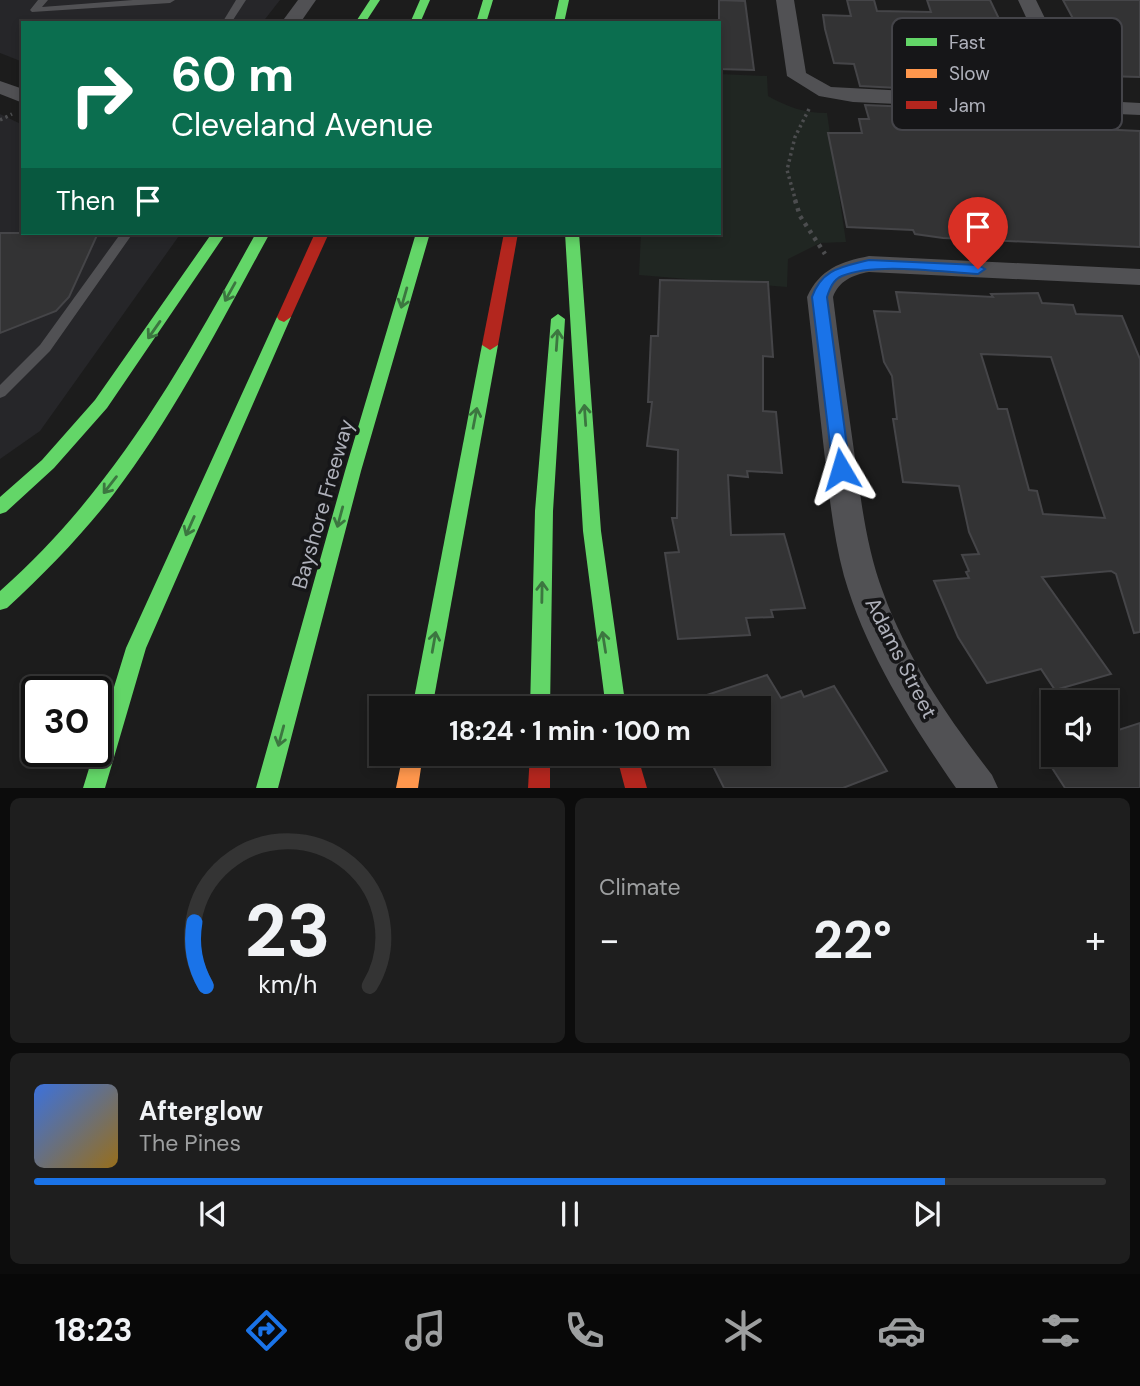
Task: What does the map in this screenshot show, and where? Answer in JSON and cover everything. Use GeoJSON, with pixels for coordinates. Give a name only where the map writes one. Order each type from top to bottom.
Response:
{"type":"FeatureCollection","features":[{"type":"Feature","properties":{"kind":"highway"},"geometry":{"type":"LineString","coordinates":[[416,21],[425,0]]}},
{"type":"Feature","properties":{"kind":"highway"},"geometry":{"type":"LineString","coordinates":[[482,21],[488,0]]}},
{"type":"Feature","properties":{"kind":"highway"},"geometry":{"type":"LineString","coordinates":[[560,21],[565,0]]}},
{"type":"Feature","properties":{"kind":"highway"},"geometry":{"type":"LineString","coordinates":[[574,0],[574,21]]}},
{"type":"Feature","properties":{"kind":"highway"},"geometry":{"type":"LineString","coordinates":[[361,21],[374,2]]}},
{"type":"Feature","properties":{"kind":"highway"},"geometry":{"type":"LineString","coordinates":[[366,21],[374,2]]}},
{"type":"Feature","properties":{"kind":"highway"},"geometry":{"type":"LineString","coordinates":[[0,507],[48,464],[101,404],[218,235]]}},
{"type":"Feature","properties":{"kind":"highway"},"geometry":{"type":"LineString","coordinates":[[0,602],[68,536],[157,422],[262,235]]}},
{"type":"Feature","properties":{"kind":"highway"},"geometry":{"type":"LineString","coordinates":[[94,788],[136,649],[321,235]]}},
{"type":"Feature","properties":{"kind":"highway","name":"Bayshore Freeway"},"geometry":{"type":"LineString","coordinates":[[267,788],[353,471],[422,235]]}},
{"type":"Feature","properties":{"kind":"highway"},"geometry":{"type":"LineString","coordinates":[[424,696],[511,235]]}},
{"type":"Feature","properties":{"kind":"highway"},"geometry":{"type":"LineString","coordinates":[[540,696],[544,511],[565,235]]}},
{"type":"Feature","properties":{"kind":"highway"},"geometry":{"type":"LineString","coordinates":[[572,235],[595,563],[603,640],[614,696]]}},
{"type":"Feature","properties":{"kind":"highway"},"geometry":{"type":"LineString","coordinates":[[407,788],[411,766]]}},
{"type":"Feature","properties":{"kind":"highway"},"geometry":{"type":"LineString","coordinates":[[539,788],[540,766]]}},
{"type":"Feature","properties":{"kind":"highway"},"geometry":{"type":"LineString","coordinates":[[629,766],[635,788]]}},
{"type":"Feature","properties":{"kind":"street"},"geometry":{"type":"LineString","coordinates":[[291,21],[307,0]]}},
{"type":"Feature","properties":{"kind":"street"},"geometry":{"type":"LineString","coordinates":[[785,0],[797,76],[814,88],[826,92],[892,98]]}},
{"type":"Feature","properties":{"kind":"street"},"geometry":{"type":"LineString","coordinates":[[1027,0],[1035,18]]}},
{"type":"Feature","properties":{"kind":"street"},"geometry":{"type":"LineString","coordinates":[[0,87],[21,96]]}},
{"type":"Feature","properties":{"kind":"street"},"geometry":{"type":"LineString","coordinates":[[1122,107],[1140,108]]}},
{"type":"Feature","properties":{"kind":"street"},"geometry":{"type":"LineString","coordinates":[[835,273],[869,264],[1140,277]]}},
{"type":"Feature","properties":{"kind":"street","name":"Adams Street"},"geometry":{"type":"LineString","coordinates":[[835,273],[824,284],[820,297],[844,493],[867,595],[889,644],[922,705],[979,788]]}},
{"type":"Feature","properties":{"kind":"lane"},"geometry":{"type":"LineString","coordinates":[[43,0],[35,10],[170,0]]}},
{"type":"Feature","properties":{"kind":"lane"},"geometry":{"type":"LineString","coordinates":[[227,21],[241,0]]}},
{"type":"Feature","properties":{"kind":"lane"},"geometry":{"type":"LineString","coordinates":[[0,393],[45,348],[126,235]]}},
{"type":"Feature","properties":{"kind":"path"},"geometry":{"type":"LineString","coordinates":[[814,88],[808,113],[795,137],[787,170],[800,216],[820,243],[835,273]]}},
{"type":"Feature","properties":{"kind":"shaded area"},"geometry":{"type":"Polygon","coordinates":[[[0,0],[280,0],[264,21],[21,21],[21,61],[0,53],[0,0]]]}},
{"type":"Feature","properties":{"kind":"shaded area"},"geometry":{"type":"Polygon","coordinates":[[[721,74],[767,76],[768,96],[796,109],[827,113],[846,242],[820,243],[788,259],[787,287],[639,275],[641,235],[721,235],[721,74]]]}},
{"type":"Feature","properties":{"kind":"shaded area"},"geometry":{"type":"Polygon","coordinates":[[[0,114],[21,124],[21,235],[180,235],[40,431],[0,459],[0,114]]]}},
{"type":"Feature","properties":{"kind":"building"},"geometry":{"type":"Polygon","coordinates":[[[719,0],[745,1],[754,70],[721,69],[719,0]]]}},
{"type":"Feature","properties":{"kind":"building"},"geometry":{"type":"Polygon","coordinates":[[[847,0],[874,0],[877,11],[931,12],[927,0],[990,0],[999,18],[892,18],[892,88],[860,86],[854,64],[834,63],[823,15],[851,16],[847,0]]]}},
{"type":"Feature","properties":{"kind":"building"},"geometry":{"type":"Polygon","coordinates":[[[1063,0],[1140,0],[1140,77],[1122,76],[1122,18],[1073,18],[1063,0]]]}},
{"type":"Feature","properties":{"kind":"building"},"geometry":{"type":"Polygon","coordinates":[[[865,105],[892,106],[892,130],[1140,131],[1140,247],[943,238],[915,234],[913,230],[847,227],[828,133],[862,133],[859,119],[869,119],[865,105]]]}},
{"type":"Feature","properties":{"kind":"building"},"geometry":{"type":"Polygon","coordinates":[[[0,233],[97,235],[69,297],[56,311],[0,333],[0,233]]]}},
{"type":"Feature","properties":{"kind":"building"},"geometry":{"type":"Polygon","coordinates":[[[660,280],[768,282],[773,357],[763,356],[763,411],[776,412],[782,473],[747,471],[748,477],[728,475],[731,535],[784,534],[805,608],[771,610],[773,617],[746,618],[750,635],[678,639],[665,553],[679,552],[672,518],[677,518],[678,450],[647,446],[652,402],[648,402],[651,336],[658,336],[660,280]]]}},
{"type":"Feature","properties":{"kind":"building"},"geometry":{"type":"Polygon","coordinates":[[[896,292],[993,297],[991,294],[1038,293],[1042,303],[1073,305],[1076,314],[1122,316],[1140,359],[1140,632],[1134,633],[1116,574],[1111,571],[1042,577],[1111,674],[1055,690],[1041,669],[987,683],[958,637],[934,581],[969,578],[962,555],[979,554],[969,532],[959,486],[903,482],[893,419],[897,419],[892,376],[884,362],[874,311],[900,312],[896,292]],[[981,354],[998,409],[1007,409],[1029,490],[1037,491],[1043,514],[1105,518],[1051,357],[981,354]]]}},
{"type":"Feature","properties":{"kind":"building"},"geometry":{"type":"Polygon","coordinates":[[[767,675],[781,698],[801,691],[804,697],[834,686],[887,771],[843,788],[724,788],[713,766],[771,766],[771,696],[704,696],[767,675]]]}},
{"type":"Feature","properties":{"kind":"building"},"geometry":{"type":"Polygon","coordinates":[[[1140,723],[1140,788],[1065,788],[1051,767],[1118,767],[1118,730],[1140,723]]]}},
{"type":"Feature","properties":{"kind":"traffic: fast"},"geometry":{"type":"LineString","coordinates":[[361,21],[375,0]]}},
{"type":"Feature","properties":{"kind":"traffic: fast"},"geometry":{"type":"LineString","coordinates":[[416,21],[425,0]]}},
{"type":"Feature","properties":{"kind":"traffic: fast"},"geometry":{"type":"LineString","coordinates":[[482,21],[488,0]]}},
{"type":"Feature","properties":{"kind":"traffic: fast"},"geometry":{"type":"LineString","coordinates":[[559,21],[564,0]]}},
{"type":"Feature","properties":{"kind":"traffic: fast"},"geometry":{"type":"LineString","coordinates":[[0,507],[48,464],[101,404],[218,235]]}},
{"type":"Feature","properties":{"kind":"traffic: fast"},"geometry":{"type":"LineString","coordinates":[[0,602],[71,534],[132,455],[201,346],[262,235]]}},
{"type":"Feature","properties":{"kind":"traffic: fast"},"geometry":{"type":"LineString","coordinates":[[267,788],[353,471],[422,235]]}},
{"type":"Feature","properties":{"kind":"traffic: fast"},"geometry":{"type":"LineString","coordinates":[[572,235],[592,531],[614,696]]}},
{"type":"Feature","properties":{"kind":"traffic: fast"},"geometry":{"type":"LineString","coordinates":[[94,788],[136,648],[284,317]]}},
{"type":"Feature","properties":{"kind":"traffic: fast"},"geometry":{"type":"LineString","coordinates":[[540,696],[544,511],[558,319]]}},
{"type":"Feature","properties":{"kind":"traffic: fast"},"geometry":{"type":"LineString","coordinates":[[424,696],[490,345]]}},
{"type":"Feature","properties":{"kind":"traffic: slow"},"geometry":{"type":"LineString","coordinates":[[407,788],[411,766]]}},
{"type":"Feature","properties":{"kind":"traffic: jam"},"geometry":{"type":"LineString","coordinates":[[284,317],[321,235]]}},
{"type":"Feature","properties":{"kind":"traffic: jam"},"geometry":{"type":"LineString","coordinates":[[490,345],[511,235]]}},
{"type":"Feature","properties":{"kind":"traffic: jam"},"geometry":{"type":"LineString","coordinates":[[539,788],[540,766]]}},
{"type":"Feature","properties":{"kind":"traffic: jam"},"geometry":{"type":"LineString","coordinates":[[630,766],[636,788]]}},
{"type":"Feature","properties":{"kind":"route"},"geometry":{"type":"LineString","coordinates":[[841,469],[820,297],[824,284],[835,273],[869,264],[978,269]]}}]}
